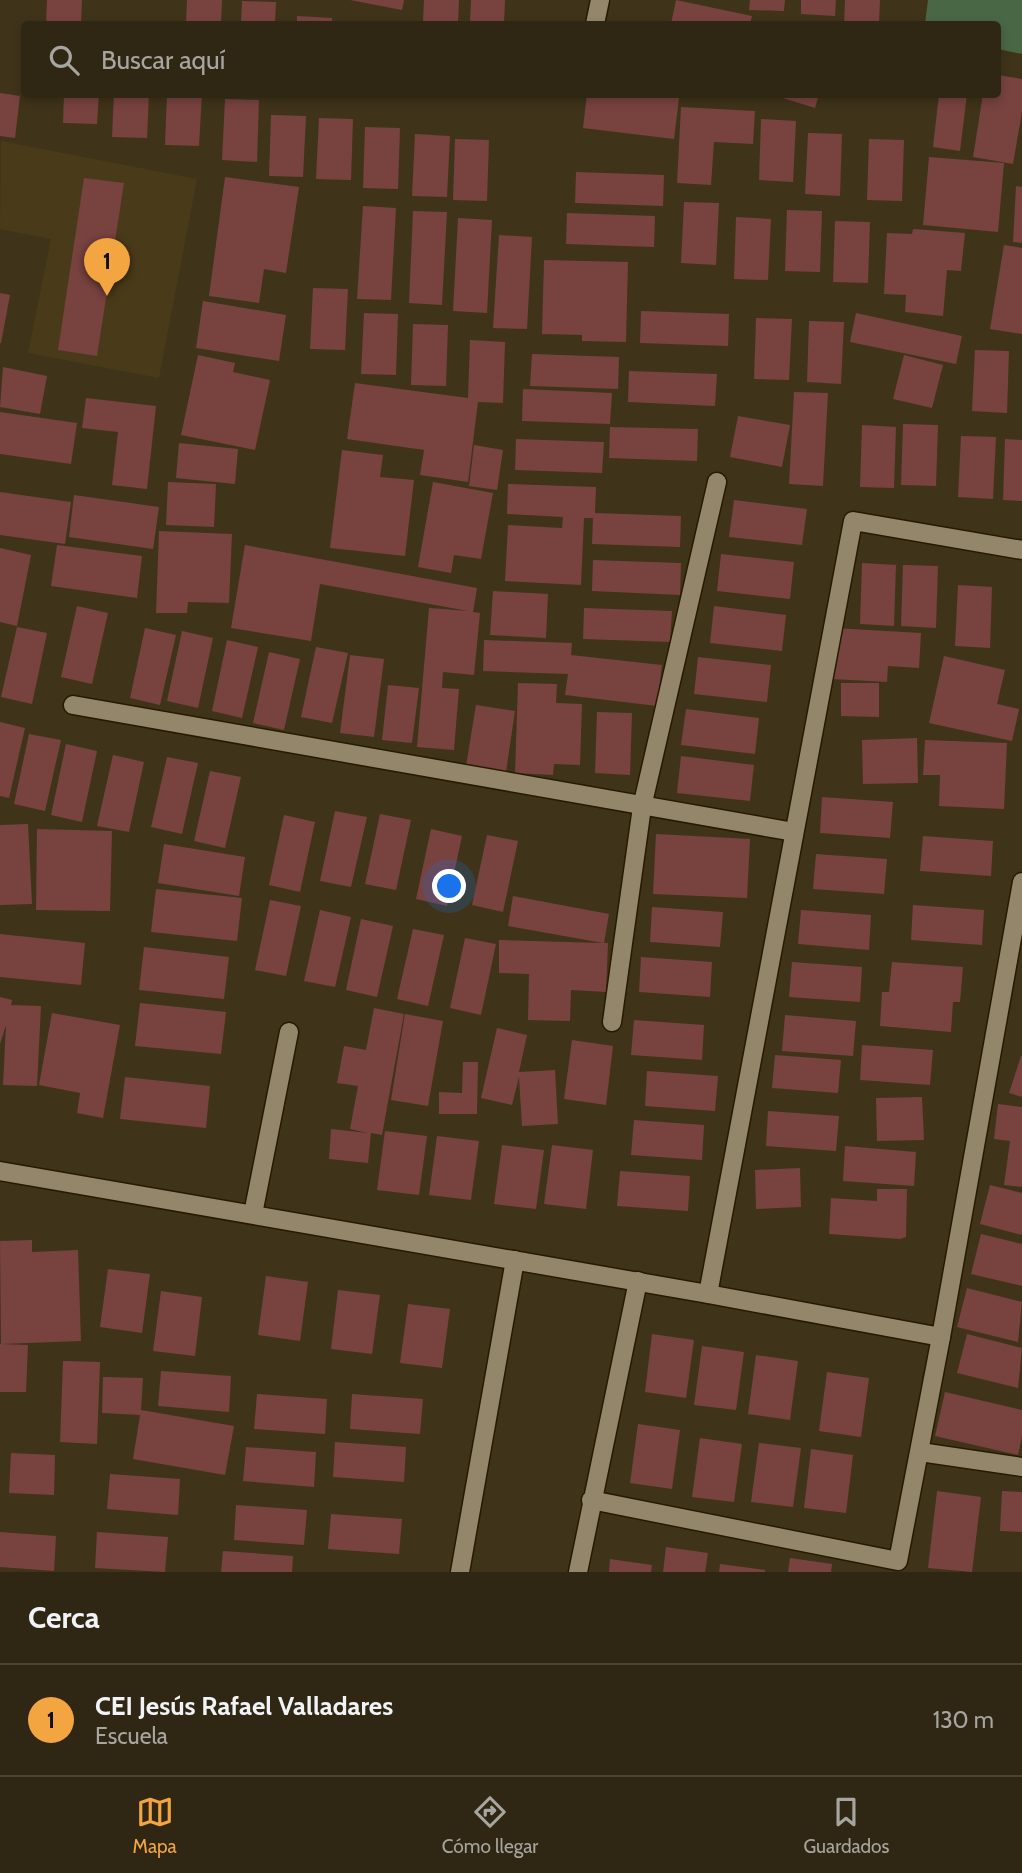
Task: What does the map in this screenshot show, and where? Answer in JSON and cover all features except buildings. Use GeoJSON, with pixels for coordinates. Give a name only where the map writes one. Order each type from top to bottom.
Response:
{"type":"FeatureCollection","features":[{"type":"Feature","properties":{"kind":"street"},"geometry":{"type":"LineString","coordinates":[[596,21],[600,0]]}},
{"type":"Feature","properties":{"kind":"street"},"geometry":{"type":"LineString","coordinates":[[612,1022],[642,807],[717,482]]}},
{"type":"Feature","properties":{"kind":"street"},"geometry":{"type":"LineString","coordinates":[[708,1294],[853,522],[1022,550]]}},
{"type":"Feature","properties":{"kind":"street"},"geometry":{"type":"LineString","coordinates":[[73,705],[794,832]]}},
{"type":"Feature","properties":{"kind":"street"},"geometry":{"type":"LineString","coordinates":[[592,1500],[897,1566],[942,1337],[1022,882]]}},
{"type":"Feature","properties":{"kind":"street"},"geometry":{"type":"LineString","coordinates":[[253,1214],[289,1032]]}},
{"type":"Feature","properties":{"kind":"street"},"geometry":{"type":"LineString","coordinates":[[0,1171],[638,1281],[942,1337]]}},
{"type":"Feature","properties":{"kind":"street"},"geometry":{"type":"LineString","coordinates":[[460,1572],[515,1260]]}},
{"type":"Feature","properties":{"kind":"street"},"geometry":{"type":"LineString","coordinates":[[578,1572],[638,1281]]}},
{"type":"Feature","properties":{"kind":"street"},"geometry":{"type":"LineString","coordinates":[[919,1452],[1022,1467]]}},
{"type":"Feature","properties":{"kind":"shaded area"},"geometry":{"type":"Polygon","coordinates":[[[1,141],[197,179],[159,378],[28,353],[51,239],[0,229],[1,141]]]}},
{"type":"Feature","properties":{"kind":"green space"},"geometry":{"type":"Polygon","coordinates":[[[928,0],[1022,0],[1022,54],[1001,50],[1001,21],[925,21],[928,0]]]}},
{"type":"Feature","properties":{"kind":"place","name":"CEI Jesús Rafael Valladares"},"geometry":{"type":"Point","coordinates":[107,296]}}]}
